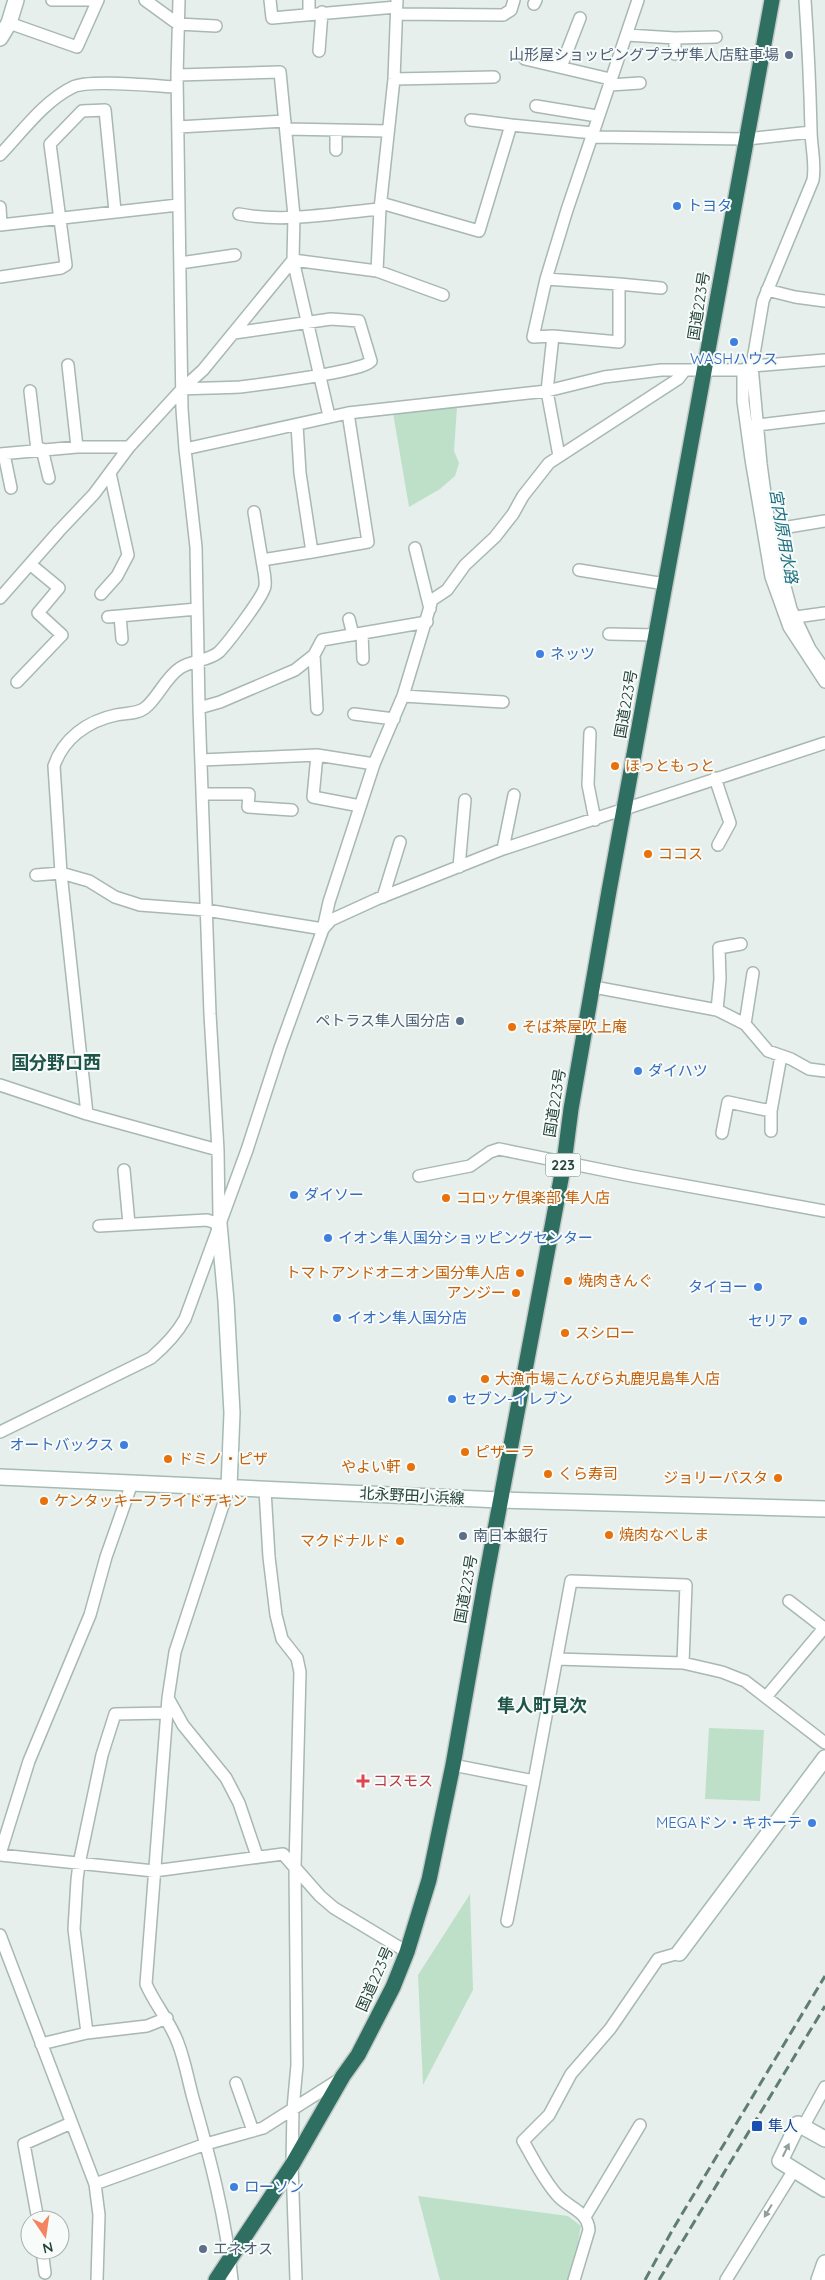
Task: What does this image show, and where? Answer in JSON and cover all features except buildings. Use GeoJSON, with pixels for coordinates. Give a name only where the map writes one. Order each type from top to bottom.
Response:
{"type":"FeatureCollection","features":[{"type":"Feature","properties":{"kind":"highway","name":"国道223号"},"geometry":{"type":"LineString","coordinates":[[216,2280],[292,2165],[358,2055],[407,1952],[429,1880],[453,1765],[500,1500],[564,1163],[572,1101],[772,0]]}},
{"type":"Feature","properties":{"kind":"main road"},"geometry":{"type":"LineString","coordinates":[[0,38],[9,23],[16,0]]}},
{"type":"Feature","properties":{"kind":"main road"},"geometry":{"type":"LineString","coordinates":[[219,1224],[226,1301],[232,1413],[229,1487]]}},
{"type":"Feature","properties":{"kind":"main road","name":"北永野田小浜線"},"geometry":{"type":"LineString","coordinates":[[0,1477],[500,1500],[825,1509]]}},
{"type":"Feature","properties":{"kind":"main road"},"geometry":{"type":"LineString","coordinates":[[679,1953],[825,1758]]}},
{"type":"Feature","properties":{"kind":"main road"},"geometry":{"type":"LineString","coordinates":[[825,2139],[798,2124],[780,2162],[825,2189]]}},
{"type":"Feature","properties":{"kind":"main road"},"geometry":{"type":"LineString","coordinates":[[819,2280],[825,2263]]}},
{"type":"Feature","properties":{"kind":"street"},"geometry":{"type":"LineString","coordinates":[[52,0],[89,0]]}},
{"type":"Feature","properties":{"kind":"street"},"geometry":{"type":"LineString","coordinates":[[9,23],[77,47],[98,0]]}},
{"type":"Feature","properties":{"kind":"street"},"geometry":{"type":"LineString","coordinates":[[145,0],[178,24],[216,26]]}},
{"type":"Feature","properties":{"kind":"street"},"geometry":{"type":"LineString","coordinates":[[178,0],[178,205],[182,389],[185,450],[196,547],[198,708],[210,1033],[218,1150],[219,1224]]}},
{"type":"Feature","properties":{"kind":"street"},"geometry":{"type":"LineString","coordinates":[[270,0],[272,18],[322,12],[397,7],[504,15],[511,10],[514,0]]}},
{"type":"Feature","properties":{"kind":"street"},"geometry":{"type":"LineString","coordinates":[[309,0],[309,14]]}},
{"type":"Feature","properties":{"kind":"street"},"geometry":{"type":"LineString","coordinates":[[619,284],[618,342],[553,336],[534,337],[546,279],[593,135],[597,116],[627,35],[637,0]]}},
{"type":"Feature","properties":{"kind":"street"},"geometry":{"type":"LineString","coordinates":[[805,0],[811,132],[820,169],[813,180],[763,300],[747,368],[743,401],[752,426],[770,530],[786,592],[810,650],[825,670]]}},
{"type":"Feature","properties":{"kind":"street"},"geometry":{"type":"LineString","coordinates":[[377,272],[381,206],[394,79],[397,7]]}},
{"type":"Feature","properties":{"kind":"street"},"geometry":{"type":"LineString","coordinates":[[319,51],[322,12]]}},
{"type":"Feature","properties":{"kind":"street"},"geometry":{"type":"LineString","coordinates":[[561,67],[580,18]]}},
{"type":"Feature","properties":{"kind":"street"},"geometry":{"type":"LineString","coordinates":[[627,35],[716,38]]}},
{"type":"Feature","properties":{"kind":"street"},"geometry":{"type":"LineString","coordinates":[[675,38],[675,54]]}},
{"type":"Feature","properties":{"kind":"street"},"geometry":{"type":"LineString","coordinates":[[526,59],[561,67],[610,82],[640,83]]}},
{"type":"Feature","properties":{"kind":"street"},"geometry":{"type":"LineString","coordinates":[[177,75],[280,72],[294,216],[293,260],[329,416]]}},
{"type":"Feature","properties":{"kind":"street"},"geometry":{"type":"LineString","coordinates":[[394,79],[446,82],[494,78]]}},
{"type":"Feature","properties":{"kind":"street"},"geometry":{"type":"LineString","coordinates":[[0,155],[52,101],[75,86],[102,84],[177,87]]}},
{"type":"Feature","properties":{"kind":"street"},"geometry":{"type":"LineString","coordinates":[[536,106],[597,116]]}},
{"type":"Feature","properties":{"kind":"street"},"geometry":{"type":"LineString","coordinates":[[0,276],[65,266],[50,144],[79,113],[86,110],[104,109],[106,112],[115,211]]}},
{"type":"Feature","properties":{"kind":"street"},"geometry":{"type":"LineString","coordinates":[[471,120],[593,135],[747,139],[811,132]]}},
{"type":"Feature","properties":{"kind":"street"},"geometry":{"type":"LineString","coordinates":[[178,127],[286,125],[336,130],[388,131]]}},
{"type":"Feature","properties":{"kind":"street"},"geometry":{"type":"LineString","coordinates":[[239,214],[255,218],[294,216],[381,206],[479,232],[510,125]]}},
{"type":"Feature","properties":{"kind":"street"},"geometry":{"type":"LineString","coordinates":[[336,130],[336,150]]}},
{"type":"Feature","properties":{"kind":"street"},"geometry":{"type":"LineString","coordinates":[[0,207],[1,225],[178,205]]}},
{"type":"Feature","properties":{"kind":"street"},"geometry":{"type":"LineString","coordinates":[[180,264],[235,255]]}},
{"type":"Feature","properties":{"kind":"street"},"geometry":{"type":"LineString","coordinates":[[293,260],[377,272],[443,295]]}},
{"type":"Feature","properties":{"kind":"street"},"geometry":{"type":"LineString","coordinates":[[0,598],[94,494],[129,447],[182,389],[203,370],[293,260]]}},
{"type":"Feature","properties":{"kind":"street"},"geometry":{"type":"LineString","coordinates":[[546,279],[662,288]]}},
{"type":"Feature","properties":{"kind":"street"},"geometry":{"type":"LineString","coordinates":[[767,290],[795,297],[825,301]]}},
{"type":"Feature","properties":{"kind":"street"},"geometry":{"type":"LineString","coordinates":[[182,389],[241,387],[319,376],[364,367],[371,361],[359,321],[331,320],[234,333]]}},
{"type":"Feature","properties":{"kind":"street"},"geometry":{"type":"LineString","coordinates":[[553,336],[547,391],[558,456]]}},
{"type":"Feature","properties":{"kind":"street"},"geometry":{"type":"LineString","coordinates":[[185,450],[348,413],[547,391],[604,377],[662,370],[747,368],[825,360]]}},
{"type":"Feature","properties":{"kind":"street"},"geometry":{"type":"LineString","coordinates":[[68,365],[77,447]]}},
{"type":"Feature","properties":{"kind":"street"},"geometry":{"type":"LineString","coordinates":[[0,1432],[151,1358],[179,1332],[247,1150],[280,1048],[323,929],[329,902],[374,764],[403,696],[427,622],[432,600],[447,590],[465,565],[494,537],[513,514],[523,496],[549,463],[678,379],[684,370]]}},
{"type":"Feature","properties":{"kind":"street"},"geometry":{"type":"LineString","coordinates":[[30,391],[40,449],[49,478]]}},
{"type":"Feature","properties":{"kind":"street"},"geometry":{"type":"LineString","coordinates":[[262,560],[368,542],[348,413]]}},
{"type":"Feature","properties":{"kind":"street"},"geometry":{"type":"LineString","coordinates":[[752,426],[825,417]]}},
{"type":"Feature","properties":{"kind":"street"},"geometry":{"type":"LineString","coordinates":[[297,425],[300,473],[312,552]]}},
{"type":"Feature","properties":{"kind":"street"},"geometry":{"type":"LineString","coordinates":[[752,426],[757,500],[777,595],[789,627],[825,682]]}},
{"type":"Feature","properties":{"kind":"street"},"geometry":{"type":"LineString","coordinates":[[11,488],[2,454],[40,449],[129,447]]}},
{"type":"Feature","properties":{"kind":"street"},"geometry":{"type":"LineString","coordinates":[[101,594],[117,576],[128,555],[110,473]]}},
{"type":"Feature","properties":{"kind":"street"},"geometry":{"type":"LineString","coordinates":[[88,1114],[61,873],[54,766],[59,751],[70,738],[106,717],[135,713],[145,708],[159,688],[180,668],[219,652],[260,600],[265,587],[254,512]]}},
{"type":"Feature","properties":{"kind":"street"},"geometry":{"type":"LineString","coordinates":[[770,530],[825,521]]}},
{"type":"Feature","properties":{"kind":"street"},"geometry":{"type":"LineString","coordinates":[[415,548],[430,609]]}},
{"type":"Feature","properties":{"kind":"street"},"geometry":{"type":"LineString","coordinates":[[17,682],[62,635],[38,612],[59,588],[30,564]]}},
{"type":"Feature","properties":{"kind":"street"},"geometry":{"type":"LineString","coordinates":[[579,570],[665,584]]}},
{"type":"Feature","properties":{"kind":"street"},"geometry":{"type":"LineString","coordinates":[[122,639],[114,617],[197,609]]}},
{"type":"Feature","properties":{"kind":"street"},"geometry":{"type":"LineString","coordinates":[[796,617],[825,613]]}},
{"type":"Feature","properties":{"kind":"street"},"geometry":{"type":"LineString","coordinates":[[350,619],[357,634],[363,659]]}},
{"type":"Feature","properties":{"kind":"street"},"geometry":{"type":"LineString","coordinates":[[198,708],[220,702],[295,670],[314,655],[322,640],[427,622]]}},
{"type":"Feature","properties":{"kind":"street"},"geometry":{"type":"LineString","coordinates":[[610,634],[656,635]]}},
{"type":"Feature","properties":{"kind":"street"},"geometry":{"type":"LineString","coordinates":[[314,655],[317,708]]}},
{"type":"Feature","properties":{"kind":"street"},"geometry":{"type":"LineString","coordinates":[[403,696],[503,702]]}},
{"type":"Feature","properties":{"kind":"street"},"geometry":{"type":"LineString","coordinates":[[354,714],[394,719]]}},
{"type":"Feature","properties":{"kind":"street"},"geometry":{"type":"LineString","coordinates":[[590,733],[588,785],[596,820]]}},
{"type":"Feature","properties":{"kind":"street"},"geometry":{"type":"LineString","coordinates":[[323,929],[331,920],[384,896],[503,849],[596,820],[625,808],[825,743]]}},
{"type":"Feature","properties":{"kind":"street"},"geometry":{"type":"LineString","coordinates":[[201,760],[317,755],[374,764]]}},
{"type":"Feature","properties":{"kind":"street"},"geometry":{"type":"LineString","coordinates":[[317,755],[313,797],[360,806]]}},
{"type":"Feature","properties":{"kind":"street"},"geometry":{"type":"LineString","coordinates":[[715,778],[730,823],[718,845]]}},
{"type":"Feature","properties":{"kind":"street"},"geometry":{"type":"LineString","coordinates":[[202,794],[249,794],[248,807],[273,814],[292,810]]}},
{"type":"Feature","properties":{"kind":"street"},"geometry":{"type":"LineString","coordinates":[[503,849],[514,795]]}},
{"type":"Feature","properties":{"kind":"street"},"geometry":{"type":"LineString","coordinates":[[458,867],[465,800]]}},
{"type":"Feature","properties":{"kind":"street"},"geometry":{"type":"LineString","coordinates":[[384,896],[400,842]]}},
{"type":"Feature","properties":{"kind":"street"},"geometry":{"type":"LineString","coordinates":[[36,875],[61,873],[89,881],[115,896],[140,905],[206,910],[323,929]]}},
{"type":"Feature","properties":{"kind":"street"},"geometry":{"type":"LineString","coordinates":[[717,1010],[720,948],[741,944]]}},
{"type":"Feature","properties":{"kind":"street"},"geometry":{"type":"LineString","coordinates":[[745,1024],[753,973]]}},
{"type":"Feature","properties":{"kind":"street"},"geometry":{"type":"LineString","coordinates":[[594,987],[717,1010],[745,1024],[768,1051],[791,1059],[809,1069],[825,1071]]}},
{"type":"Feature","properties":{"kind":"street"},"geometry":{"type":"LineString","coordinates":[[771,1131],[780,1056]]}},
{"type":"Feature","properties":{"kind":"street"},"geometry":{"type":"LineString","coordinates":[[0,1085],[88,1114],[218,1150]]}},
{"type":"Feature","properties":{"kind":"street"},"geometry":{"type":"LineString","coordinates":[[722,1133],[728,1102],[772,1111]]}},
{"type":"Feature","properties":{"kind":"street"},"geometry":{"type":"LineString","coordinates":[[419,1176],[470,1166],[490,1152],[500,1149],[564,1163],[825,1211]]}},
{"type":"Feature","properties":{"kind":"street"},"geometry":{"type":"LineString","coordinates":[[124,1170],[129,1224]]}},
{"type":"Feature","properties":{"kind":"street"},"geometry":{"type":"LineString","coordinates":[[98,1226],[207,1220],[219,1224]]}},
{"type":"Feature","properties":{"kind":"street"},"geometry":{"type":"LineString","coordinates":[[132,1483],[106,1557],[90,1615],[29,1760],[0,1854],[154,1871],[256,1856],[283,1854],[320,1896],[334,1908],[407,1952]]}},
{"type":"Feature","properties":{"kind":"street"},"geometry":{"type":"LineString","coordinates":[[229,1487],[175,1652],[168,1698],[146,1984],[150,1994],[167,2018],[179,2045],[206,2144],[230,2258],[232,2280]]}},
{"type":"Feature","properties":{"kind":"street"},"geometry":{"type":"LineString","coordinates":[[265,1490],[269,1557],[276,1615],[282,1640],[297,1658],[300,1672],[296,1867],[298,2065],[293,2109],[292,2165],[296,2280]]}},
{"type":"Feature","properties":{"kind":"street"},"geometry":{"type":"LineString","coordinates":[[507,1921],[571,1581],[686,1586],[683,1663]]}},
{"type":"Feature","properties":{"kind":"street"},"geometry":{"type":"LineString","coordinates":[[766,1698],[824,1628],[789,1600]]}},
{"type":"Feature","properties":{"kind":"street"},"geometry":{"type":"LineString","coordinates":[[557,1658],[683,1663],[722,1672],[745,1681],[825,1743]]}},
{"type":"Feature","properties":{"kind":"street"},"geometry":{"type":"LineString","coordinates":[[168,1698],[183,1725],[226,1778],[239,1803],[256,1856]]}},
{"type":"Feature","properties":{"kind":"street"},"geometry":{"type":"LineString","coordinates":[[87,2033],[74,1929],[79,1864],[102,1755],[115,1714],[167,1713]]}},
{"type":"Feature","properties":{"kind":"street"},"geometry":{"type":"LineString","coordinates":[[453,1765],[534,1781]]}},
{"type":"Feature","properties":{"kind":"street"},"geometry":{"type":"LineString","coordinates":[[0,1935],[94,2184],[99,2215],[97,2280]]}},
{"type":"Feature","properties":{"kind":"street"},"geometry":{"type":"LineString","coordinates":[[574,2280],[589,2230],[585,2217],[558,2196],[523,2141],[549,2115],[571,2074],[610,2029],[658,1959],[679,1953]]}},
{"type":"Feature","properties":{"kind":"street"},"geometry":{"type":"LineString","coordinates":[[41,2044],[87,2033],[147,2026],[167,2018]]}},
{"type":"Feature","properties":{"kind":"street"},"geometry":{"type":"LineString","coordinates":[[94,2184],[206,2144],[263,2128],[344,2076]]}},
{"type":"Feature","properties":{"kind":"street"},"geometry":{"type":"LineString","coordinates":[[236,2083],[253,2131]]}},
{"type":"Feature","properties":{"kind":"street"},"geometry":{"type":"LineString","coordinates":[[803,2127],[825,2087]]}},
{"type":"Feature","properties":{"kind":"street"},"geometry":{"type":"LineString","coordinates":[[36,2210],[24,2144],[71,2123]]}},
{"type":"Feature","properties":{"kind":"street"},"geometry":{"type":"LineString","coordinates":[[585,2217],[640,2125]]}},
{"type":"Feature","properties":{"kind":"street"},"geometry":{"type":"LineString","coordinates":[[726,2280],[794,2170]]}},
{"type":"Feature","properties":{"kind":"street"},"geometry":{"type":"LineString","coordinates":[[44,2260],[46,2273]]}},
{"type":"Feature","properties":{"kind":"green space"},"geometry":{"type":"Polygon","coordinates":[[[457,407],[454,451],[459,463],[455,476],[440,489],[409,507],[393,413],[457,407]]]}},
{"type":"Feature","properties":{"kind":"green space"},"geometry":{"type":"Polygon","coordinates":[[[709,1728],[764,1730],[760,1801],[705,1799],[709,1728]]]}},
{"type":"Feature","properties":{"kind":"green space"},"geometry":{"type":"Polygon","coordinates":[[[470,1894],[473,1990],[423,2085],[418,1975],[470,1894]]]}},
{"type":"Feature","properties":{"kind":"green space"},"geometry":{"type":"Polygon","coordinates":[[[418,2196],[568,2216],[581,2226],[571,2280],[440,2280],[418,2196]]]}},
{"type":"Feature","properties":{"kind":"waterway","name":"宮内原用水路"},"geometry":{"type":"LineString","coordinates":[[748,389],[752,433]]}},
{"type":"Feature","properties":{"kind":"railway"},"geometry":{"type":"LineString","coordinates":[[645,2280],[673,2229],[825,1976]]}},
{"type":"Feature","properties":{"kind":"railway"},"geometry":{"type":"LineString","coordinates":[[659,2280],[825,2006]]}},
{"type":"Feature","properties":{"kind":"place","name":"山形屋ショッピングプラザ隼人店駐車場"},"geometry":{"type":"Point","coordinates":[789,55]}},
{"type":"Feature","properties":{"kind":"place","name":"トヨタ"},"geometry":{"type":"Point","coordinates":[677,206]}},
{"type":"Feature","properties":{"kind":"place","name":"WASHハウス"},"geometry":{"type":"Point","coordinates":[734,342]}},
{"type":"Feature","properties":{"kind":"place","name":"ネッツ"},"geometry":{"type":"Point","coordinates":[540,654]}},
{"type":"Feature","properties":{"kind":"place","name":"ほっともっと"},"geometry":{"type":"Point","coordinates":[615,766]}},
{"type":"Feature","properties":{"kind":"place","name":"ココス"},"geometry":{"type":"Point","coordinates":[648,854]}},
{"type":"Feature","properties":{"kind":"place","name":"ペトラス隼人国分店"},"geometry":{"type":"Point","coordinates":[460,1021]}},
{"type":"Feature","properties":{"kind":"place","name":"そば茶屋吹上庵"},"geometry":{"type":"Point","coordinates":[512,1027]}},
{"type":"Feature","properties":{"kind":"place","name":"ダイハツ"},"geometry":{"type":"Point","coordinates":[638,1071]}},
{"type":"Feature","properties":{"kind":"place","name":"ダイソー"},"geometry":{"type":"Point","coordinates":[294,1195]}},
{"type":"Feature","properties":{"kind":"place","name":"コロッケ倶楽部 隼人店"},"geometry":{"type":"Point","coordinates":[446,1198]}},
{"type":"Feature","properties":{"kind":"place","name":"イオン隼人国分ショッピングセンター"},"geometry":{"type":"Point","coordinates":[328,1238]}},
{"type":"Feature","properties":{"kind":"place","name":"トマトアンドオニオン国分隼人店"},"geometry":{"type":"Point","coordinates":[520,1273]}},
{"type":"Feature","properties":{"kind":"place","name":"焼肉きんぐ"},"geometry":{"type":"Point","coordinates":[568,1281]}},
{"type":"Feature","properties":{"kind":"place","name":"タイヨー"},"geometry":{"type":"Point","coordinates":[758,1287]}},
{"type":"Feature","properties":{"kind":"place","name":"アンジー"},"geometry":{"type":"Point","coordinates":[516,1293]}},
{"type":"Feature","properties":{"kind":"place","name":"イオン隼人国分店"},"geometry":{"type":"Point","coordinates":[337,1318]}},
{"type":"Feature","properties":{"kind":"place","name":"セリア"},"geometry":{"type":"Point","coordinates":[803,1321]}},
{"type":"Feature","properties":{"kind":"place","name":"スシロー"},"geometry":{"type":"Point","coordinates":[565,1333]}},
{"type":"Feature","properties":{"kind":"place","name":"大漁市場こんぴら丸鹿児島隼人店"},"geometry":{"type":"Point","coordinates":[485,1379]}},
{"type":"Feature","properties":{"kind":"place","name":"セブン-イレブン"},"geometry":{"type":"Point","coordinates":[452,1399]}},
{"type":"Feature","properties":{"kind":"place","name":"オートバックス"},"geometry":{"type":"Point","coordinates":[124,1445]}},
{"type":"Feature","properties":{"kind":"place","name":"ピザーラ"},"geometry":{"type":"Point","coordinates":[465,1452]}},
{"type":"Feature","properties":{"kind":"place","name":"ドミノ・ピザ"},"geometry":{"type":"Point","coordinates":[168,1459]}},
{"type":"Feature","properties":{"kind":"place","name":"やよい軒"},"geometry":{"type":"Point","coordinates":[411,1467]}},
{"type":"Feature","properties":{"kind":"place","name":"くら寿司"},"geometry":{"type":"Point","coordinates":[548,1474]}},
{"type":"Feature","properties":{"kind":"place","name":"ジョリーパスタ"},"geometry":{"type":"Point","coordinates":[778,1478]}},
{"type":"Feature","properties":{"kind":"place","name":"ケンタッキーフライドチキン"},"geometry":{"type":"Point","coordinates":[44,1501]}},
{"type":"Feature","properties":{"kind":"place","name":"焼肉なべしま"},"geometry":{"type":"Point","coordinates":[609,1535]}},
{"type":"Feature","properties":{"kind":"place","name":"南日本銀行"},"geometry":{"type":"Point","coordinates":[463,1536]}},
{"type":"Feature","properties":{"kind":"place","name":"マクドナルド"},"geometry":{"type":"Point","coordinates":[400,1541]}},
{"type":"Feature","properties":{"kind":"place","name":"コスモス"},"geometry":{"type":"Point","coordinates":[363,1781]}},
{"type":"Feature","properties":{"kind":"place","name":"MEGAドン・キホーテ"},"geometry":{"type":"Point","coordinates":[812,1823]}},
{"type":"Feature","properties":{"kind":"place","name":"隼人"},"geometry":{"type":"Point","coordinates":[757,2126]}},
{"type":"Feature","properties":{"kind":"place","name":"ローソン"},"geometry":{"type":"Point","coordinates":[234,2187]}},
{"type":"Feature","properties":{"kind":"place","name":"エネオス"},"geometry":{"type":"Point","coordinates":[203,2249]}},
{"type":"Feature","properties":{"kind":"district","name":"国分野口西"},"geometry":{"type":"Point","coordinates":[56,1063]}},
{"type":"Feature","properties":{"kind":"district","name":"隼人町見次"},"geometry":{"type":"Point","coordinates":[542,1706]}}]}
